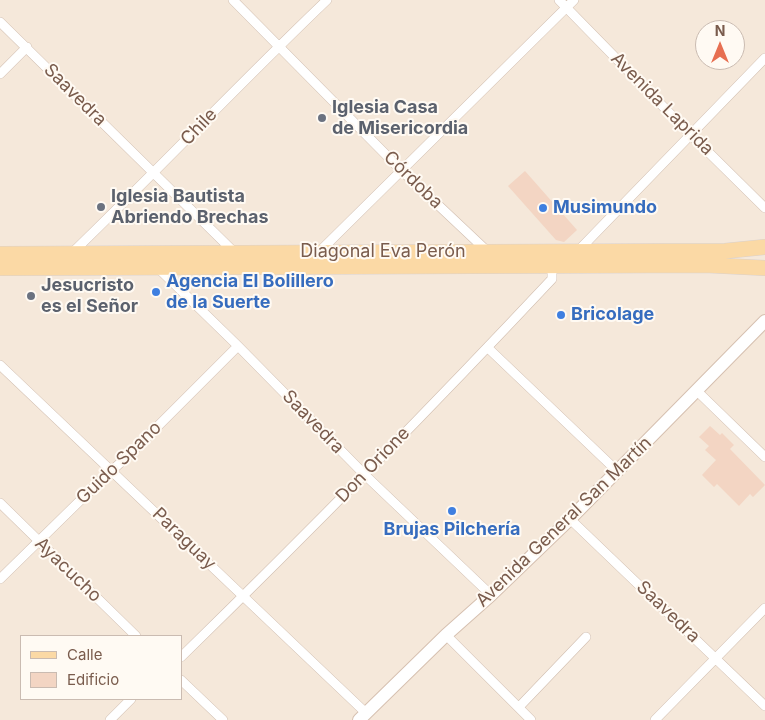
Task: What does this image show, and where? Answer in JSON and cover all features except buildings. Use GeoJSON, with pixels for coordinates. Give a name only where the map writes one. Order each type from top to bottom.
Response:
{"type":"FeatureCollection","features":[{"type":"Feature","properties":{"kind":"main road","name":"Diagonal Eva Perón"},"geometry":{"type":"LineString","coordinates":[[0,254],[488,252],[765,248]]}},
{"type":"Feature","properties":{"kind":"main road","name":"Diagonal Eva Perón"},"geometry":{"type":"LineString","coordinates":[[0,268],[552,265],[704,265],[765,268]]}},
{"type":"Feature","properties":{"kind":"street","name":"Córdoba"},"geometry":{"type":"LineString","coordinates":[[233,0],[401,170],[488,252]]}},
{"type":"Feature","properties":{"kind":"street","name":"Chile"},"geometry":{"type":"LineString","coordinates":[[71,254],[154,173],[278,46],[327,0]]}},
{"type":"Feature","properties":{"kind":"street","name":"Avenida Laprida"},"geometry":{"type":"LineString","coordinates":[[559,0],[765,208]]}},
{"type":"Feature","properties":{"kind":"street"},"geometry":{"type":"LineString","coordinates":[[319,252],[574,0]]}},
{"type":"Feature","properties":{"kind":"street","name":"Saavedra"},"geometry":{"type":"LineString","coordinates":[[0,22],[235,253]]}},
{"type":"Feature","properties":{"kind":"street"},"geometry":{"type":"LineString","coordinates":[[0,74],[27,47]]}},
{"type":"Feature","properties":{"kind":"street"},"geometry":{"type":"LineString","coordinates":[[578,251],[765,58]]}},
{"type":"Feature","properties":{"kind":"street","name":"Don Orione"},"geometry":{"type":"LineString","coordinates":[[182,656],[365,475],[488,348],[552,280],[552,265]]}},
{"type":"Feature","properties":{"kind":"street","name":"Saavedra"},"geometry":{"type":"LineString","coordinates":[[158,268],[365,475],[491,595]]}},
{"type":"Feature","properties":{"kind":"street","name":"Avenida General San Martín"},"geometry":{"type":"LineString","coordinates":[[363,717],[446,635],[491,595],[570,519],[765,321]]}},
{"type":"Feature","properties":{"kind":"street","name":"Guido Spano"},"geometry":{"type":"LineString","coordinates":[[0,579],[129,455],[238,346]]}},
{"type":"Feature","properties":{"kind":"street"},"geometry":{"type":"LineString","coordinates":[[488,348],[617,471]]}},
{"type":"Feature","properties":{"kind":"street","name":"Paraguay"},"geometry":{"type":"LineString","coordinates":[[0,365],[244,596],[363,717]]}},
{"type":"Feature","properties":{"kind":"street"},"geometry":{"type":"LineString","coordinates":[[697,391],[765,457]]}},
{"type":"Feature","properties":{"kind":"street","name":"Ayacucho"},"geometry":{"type":"LineString","coordinates":[[0,503],[135,635]]}},
{"type":"Feature","properties":{"kind":"street","name":"Saavedra"},"geometry":{"type":"LineString","coordinates":[[570,519],[765,706]]}},
{"type":"Feature","properties":{"kind":"street"},"geometry":{"type":"LineString","coordinates":[[655,720],[765,608]]}},
{"type":"Feature","properties":{"kind":"street"},"geometry":{"type":"LineString","coordinates":[[446,635],[531,720]]}},
{"type":"Feature","properties":{"kind":"street"},"geometry":{"type":"LineString","coordinates":[[519,707],[586,637]]}},
{"type":"Feature","properties":{"kind":"street"},"geometry":{"type":"LineString","coordinates":[[182,681],[222,720]]}},
{"type":"Feature","properties":{"kind":"street"},"geometry":{"type":"LineString","coordinates":[[110,720],[130,700]]}},
{"type":"Feature","properties":{"kind":"shaded area"},"geometry":{"type":"Polygon","coordinates":[[[0,0],[765,0],[765,720],[0,720],[0,0]]]}},
{"type":"Feature","properties":{"kind":"place","name":"Iglesia Casa de Misericordia"},"geometry":{"type":"Point","coordinates":[322,118]}},
{"type":"Feature","properties":{"kind":"place","name":"Iglesia Bautista Abriendo Brechas"},"geometry":{"type":"Point","coordinates":[101,207]}},
{"type":"Feature","properties":{"kind":"place","name":"Musimundo"},"geometry":{"type":"Point","coordinates":[543,208]}},
{"type":"Feature","properties":{"kind":"place","name":"Agencia El Bolillero de la Suerte"},"geometry":{"type":"Point","coordinates":[156,292]}},
{"type":"Feature","properties":{"kind":"place","name":"Jesucristo es el Señor"},"geometry":{"type":"Point","coordinates":[31,296]}},
{"type":"Feature","properties":{"kind":"place","name":"Bricolage"},"geometry":{"type":"Point","coordinates":[561,315]}},
{"type":"Feature","properties":{"kind":"place","name":"Brujas Pilchería"},"geometry":{"type":"Point","coordinates":[452,511]}}]}
